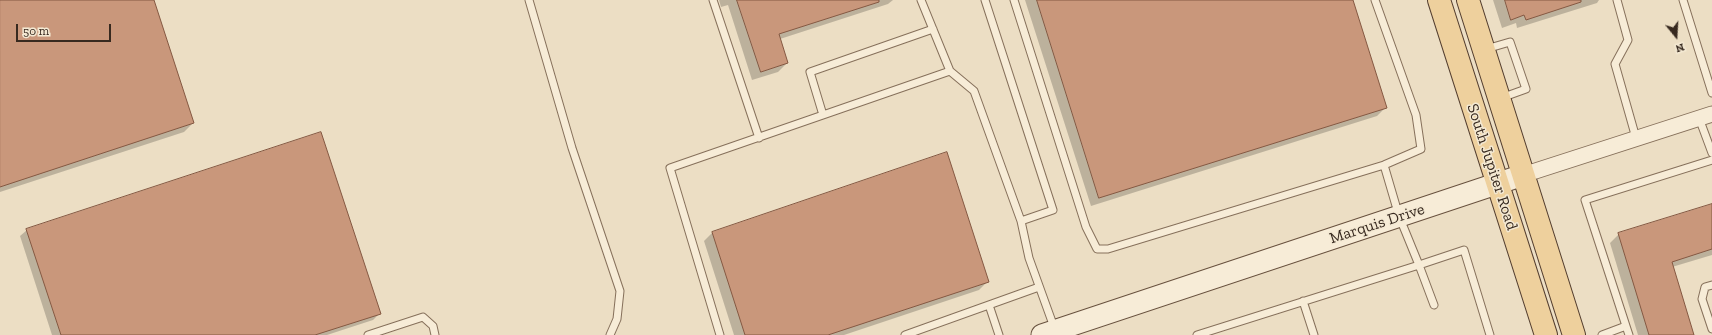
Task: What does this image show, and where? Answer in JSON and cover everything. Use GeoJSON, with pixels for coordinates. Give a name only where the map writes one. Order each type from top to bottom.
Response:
{"type":"FeatureCollection","features":[{"type":"Feature","properties":{"kind":"main road","name":"South Jupiter Road"},"geometry":{"type":"LineString","coordinates":[[1439,0],[1543,334]]}},
{"type":"Feature","properties":{"kind":"main road","name":"South Jupiter Road"},"geometry":{"type":"LineString","coordinates":[[1468,0],[1574,335]]}},
{"type":"Feature","properties":{"kind":"street","name":"Marquis Drive"},"geometry":{"type":"LineString","coordinates":[[1051,334],[1399,216],[1706,116]]}},
{"type":"Feature","properties":{"kind":"lane"},"geometry":{"type":"LineString","coordinates":[[529,0],[572,148],[620,291],[617,319],[610,335]]}},
{"type":"Feature","properties":{"kind":"lane"},"geometry":{"type":"LineString","coordinates":[[713,0],[759,138]]}},
{"type":"Feature","properties":{"kind":"lane"},"geometry":{"type":"LineString","coordinates":[[921,0],[950,71],[974,91],[1021,221],[1029,258],[1039,287],[1051,334]]}},
{"type":"Feature","properties":{"kind":"lane"},"geometry":{"type":"LineString","coordinates":[[985,0],[1053,210],[1021,221]]}},
{"type":"Feature","properties":{"kind":"lane"},"geometry":{"type":"LineString","coordinates":[[1014,0],[1086,227],[1097,249],[1108,249],[1384,165],[1421,149],[1416,115],[1375,0]]}},
{"type":"Feature","properties":{"kind":"lane"},"geometry":{"type":"LineString","coordinates":[[1617,0],[1628,40],[1615,64],[1636,138]]}},
{"type":"Feature","properties":{"kind":"lane"},"geometry":{"type":"LineString","coordinates":[[1683,0],[1712,93]]}},
{"type":"Feature","properties":{"kind":"lane"},"geometry":{"type":"LineString","coordinates":[[824,115],[810,72],[933,29]]}},
{"type":"Feature","properties":{"kind":"lane"},"geometry":{"type":"LineString","coordinates":[[1484,50],[1510,42],[1526,89],[1499,99]]}},
{"type":"Feature","properties":{"kind":"lane"},"geometry":{"type":"LineString","coordinates":[[720,335],[670,168],[950,71]]}},
{"type":"Feature","properties":{"kind":"lane"},"geometry":{"type":"LineString","coordinates":[[1706,116],[1712,153]]}},
{"type":"Feature","properties":{"kind":"lane"},"geometry":{"type":"LineString","coordinates":[[1629,335],[1585,200],[1712,160]]}},
{"type":"Feature","properties":{"kind":"lane"},"geometry":{"type":"LineString","coordinates":[[1384,165],[1399,216],[1434,305]]}},
{"type":"Feature","properties":{"kind":"lane"},"geometry":{"type":"LineString","coordinates":[[1197,335],[1464,250],[1490,335]]}},
{"type":"Feature","properties":{"kind":"lane"},"geometry":{"type":"LineString","coordinates":[[1712,285],[1705,287],[1702,298],[1712,329]]}},
{"type":"Feature","properties":{"kind":"lane"},"geometry":{"type":"LineString","coordinates":[[905,335],[1039,287]]}},
{"type":"Feature","properties":{"kind":"lane"},"geometry":{"type":"LineString","coordinates":[[1303,301],[1314,335]]}},
{"type":"Feature","properties":{"kind":"lane"},"geometry":{"type":"LineString","coordinates":[[989,305],[999,335]]}},
{"type":"Feature","properties":{"kind":"lane"},"geometry":{"type":"LineString","coordinates":[[368,335],[423,317],[433,326],[435,335]]}},
{"type":"Feature","properties":{"kind":"lane"},"geometry":{"type":"LineString","coordinates":[[1602,335],[1626,326]]}},
{"type":"Feature","properties":{"kind":"building"},"geometry":{"type":"Polygon","coordinates":[[[0,0],[154,0],[194,123],[0,187],[0,0]]]}},
{"type":"Feature","properties":{"kind":"building"},"geometry":{"type":"Polygon","coordinates":[[[737,0],[879,0],[879,2],[779,34],[788,63],[761,72],[737,0]]]}},
{"type":"Feature","properties":{"kind":"building"},"geometry":{"type":"Polygon","coordinates":[[[1037,0],[1353,0],[1387,108],[1099,198],[1037,0]]]}},
{"type":"Feature","properties":{"kind":"building"},"geometry":{"type":"Polygon","coordinates":[[[1505,0],[1581,0],[1581,2],[1526,20],[1524,15],[1511,20],[1505,0]]]}},
{"type":"Feature","properties":{"kind":"building"},"geometry":{"type":"Polygon","coordinates":[[[321,132],[381,314],[315,335],[61,335],[26,229],[321,132]]]}},
{"type":"Feature","properties":{"kind":"building"},"geometry":{"type":"Polygon","coordinates":[[[947,152],[989,282],[828,335],[745,335],[712,232],[947,152]]]}},
{"type":"Feature","properties":{"kind":"building"},"geometry":{"type":"Polygon","coordinates":[[[1712,204],[1712,249],[1672,262],[1694,335],[1649,335],[1618,233],[1712,204]]]}}]}
